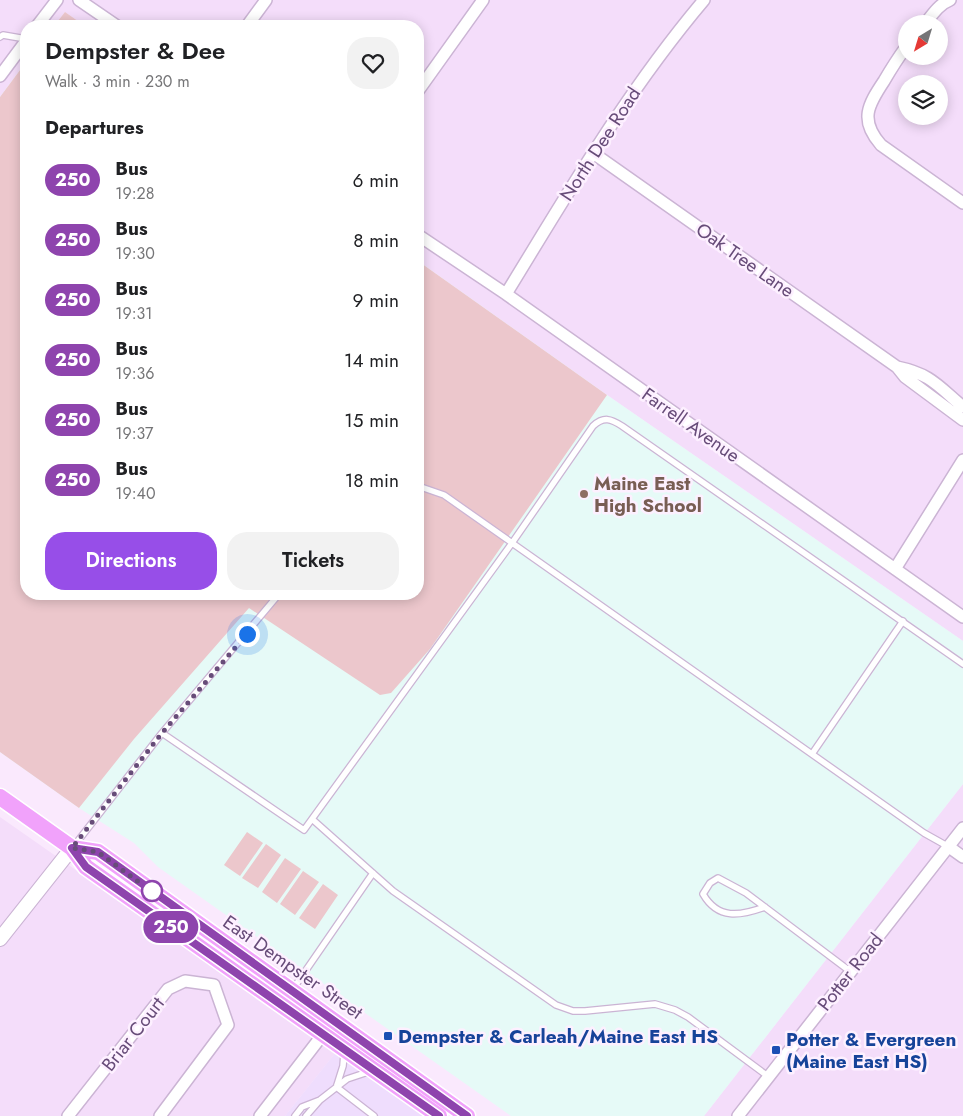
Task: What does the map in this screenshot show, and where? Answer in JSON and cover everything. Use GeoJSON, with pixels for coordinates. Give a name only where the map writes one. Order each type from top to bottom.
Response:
{"type":"FeatureCollection","features":[{"type":"Feature","properties":{"kind":"main road"},"geometry":{"type":"LineString","coordinates":[[2,803],[72,848]]}},
{"type":"Feature","properties":{"kind":"main road","name":"East Dempster Street"},"geometry":{"type":"LineString","coordinates":[[72,848],[98,852],[467,1116]]}},
{"type":"Feature","properties":{"kind":"main road","name":"East Dempster Street"},"geometry":{"type":"LineString","coordinates":[[72,848],[86,867],[437,1116]]}},
{"type":"Feature","properties":{"kind":"street"},"geometry":{"type":"LineString","coordinates":[[42,20],[57,0]]}},
{"type":"Feature","properties":{"kind":"street"},"geometry":{"type":"LineString","coordinates":[[79,0],[108,20]]}},
{"type":"Feature","properties":{"kind":"street"},"geometry":{"type":"LineString","coordinates":[[252,20],[266,0]]}},
{"type":"Feature","properties":{"kind":"street"},"geometry":{"type":"LineString","coordinates":[[424,83],[483,0]]}},
{"type":"Feature","properties":{"kind":"street","name":"North Dee Road"},"geometry":{"type":"LineString","coordinates":[[506,294],[593,153],[632,94],[684,23],[704,0]]}},
{"type":"Feature","properties":{"kind":"street"},"geometry":{"type":"LineString","coordinates":[[932,15],[946,1],[950,0]]}},
{"type":"Feature","properties":{"kind":"street"},"geometry":{"type":"LineString","coordinates":[[0,76],[20,48]]}},
{"type":"Feature","properties":{"kind":"street"},"geometry":{"type":"LineString","coordinates":[[898,59],[870,102],[867,116],[869,127],[881,145],[963,203]]}},
{"type":"Feature","properties":{"kind":"street","name":"Oak Tree Lane"},"geometry":{"type":"LineString","coordinates":[[593,153],[897,367],[905,377],[963,420]]}},
{"type":"Feature","properties":{"kind":"street","name":"Farrell Avenue"},"geometry":{"type":"LineString","coordinates":[[424,240],[506,294],[963,617]]}},
{"type":"Feature","properties":{"kind":"street","name":"Oak Tree Lane"},"geometry":{"type":"LineString","coordinates":[[897,367],[909,369],[930,378],[963,407]]}},
{"type":"Feature","properties":{"kind":"street"},"geometry":{"type":"LineString","coordinates":[[895,569],[963,460]]}},
{"type":"Feature","properties":{"kind":"street","name":"Potter Road"},"geometry":{"type":"LineString","coordinates":[[738,1116],[963,828]]}},
{"type":"Feature","properties":{"kind":"street"},"geometry":{"type":"LineString","coordinates":[[949,846],[963,856]]}},
{"type":"Feature","properties":{"kind":"street"},"geometry":{"type":"LineString","coordinates":[[0,939],[72,848]]}},
{"type":"Feature","properties":{"kind":"street"},"geometry":{"type":"LineString","coordinates":[[160,1116],[228,1025],[214,985],[236,952]]}},
{"type":"Feature","properties":{"kind":"street","name":"Briar Court"},"geometry":{"type":"LineString","coordinates":[[68,1116],[168,989],[185,981],[214,985]]}},
{"type":"Feature","properties":{"kind":"street"},"geometry":{"type":"LineString","coordinates":[[260,1116],[334,1020]]}},
{"type":"Feature","properties":{"kind":"lane"},"geometry":{"type":"LineString","coordinates":[[0,37],[4,35],[20,39]]}},
{"type":"Feature","properties":{"kind":"lane"},"geometry":{"type":"LineString","coordinates":[[162,733],[304,830],[512,543],[593,426],[599,420],[605,418],[622,426],[963,664]]}},
{"type":"Feature","properties":{"kind":"lane"},"geometry":{"type":"LineString","coordinates":[[424,488],[444,495],[924,833],[949,846]]}},
{"type":"Feature","properties":{"kind":"lane"},"geometry":{"type":"LineString","coordinates":[[72,848],[162,733],[274,600]]}},
{"type":"Feature","properties":{"kind":"lane"},"geometry":{"type":"LineString","coordinates":[[812,754],[903,621]]}},
{"type":"Feature","properties":{"kind":"lane"},"geometry":{"type":"LineString","coordinates":[[312,819],[396,893],[556,1005],[573,1011],[648,1005],[664,1006],[688,1017],[769,1076]]}},
{"type":"Feature","properties":{"kind":"lane"},"geometry":{"type":"LineString","coordinates":[[292,990],[373,873]]}},
{"type":"Feature","properties":{"kind":"lane"},"geometry":{"type":"LineString","coordinates":[[765,907],[745,915],[735,915],[724,912],[708,902],[703,894],[710,883],[718,878],[746,892],[851,972]]}},
{"type":"Feature","properties":{"kind":"lane"},"geometry":{"type":"LineString","coordinates":[[344,1050],[343,1066],[337,1084],[339,1089],[374,1116]]}},
{"type":"Feature","properties":{"kind":"lane"},"geometry":{"type":"LineString","coordinates":[[306,1116],[337,1084],[374,1071]]}},
{"type":"Feature","properties":{"kind":"lane"},"geometry":{"type":"LineString","coordinates":[[295,1116],[302,1107],[320,1100]]}},
{"type":"Feature","properties":{"kind":"lane"},"geometry":{"type":"LineString","coordinates":[[437,1116],[447,1101]]}},
{"type":"Feature","properties":{"kind":"shaded area"},"geometry":{"type":"Polygon","coordinates":[[[0,0],[963,0],[963,641],[607,395],[424,265],[424,20],[76,20],[65,12],[59,20],[20,20],[20,70],[0,97],[0,0]]]}},
{"type":"Feature","properties":{"kind":"shaded area"},"geometry":{"type":"Polygon","coordinates":[[[65,12],[76,20],[59,20],[65,12]]]}},
{"type":"Feature","properties":{"kind":"shaded area","name":"Maine East High School"},"geometry":{"type":"Polygon","coordinates":[[[20,70],[20,600],[424,600],[424,265],[607,395],[963,641],[963,784],[704,1116],[511,1116],[158,867],[134,843],[79,808],[0,752],[0,97],[20,70]]]}},
{"type":"Feature","properties":{"kind":"shaded area"},"geometry":{"type":"Polygon","coordinates":[[[20,70],[20,600],[424,600],[424,265],[607,395],[430,649],[391,693],[380,695],[249,608],[134,739],[79,808],[0,752],[0,97],[20,70]]]}},
{"type":"Feature","properties":{"kind":"shaded area"},"geometry":{"type":"Polygon","coordinates":[[[963,784],[963,1116],[704,1116],[963,784]]]}},
{"type":"Feature","properties":{"kind":"shaded area"},"geometry":{"type":"Polygon","coordinates":[[[0,817],[336,1052],[285,1116],[0,1116],[0,817]]]}},
{"type":"Feature","properties":{"kind":"shaded area"},"geometry":{"type":"Polygon","coordinates":[[[247,832],[263,843],[240,876],[224,865],[247,832]]]}},
{"type":"Feature","properties":{"kind":"shaded area"},"geometry":{"type":"Polygon","coordinates":[[[266,844],[281,855],[258,888],[242,878],[266,844]]]}},
{"type":"Feature","properties":{"kind":"shaded area"},"geometry":{"type":"Polygon","coordinates":[[[285,858],[301,869],[277,903],[262,892],[285,858]]]}},
{"type":"Feature","properties":{"kind":"shaded area"},"geometry":{"type":"Polygon","coordinates":[[[303,871],[319,882],[295,915],[280,904],[303,871]]]}},
{"type":"Feature","properties":{"kind":"shaded area"},"geometry":{"type":"Polygon","coordinates":[[[323,884],[338,895],[315,929],[299,918],[323,884]]]}},
{"type":"Feature","properties":{"kind":"shaded area"},"geometry":{"type":"Polygon","coordinates":[[[336,1052],[427,1116],[285,1116],[336,1052]]]}},
{"type":"Feature","properties":{"kind":"bus line","name":"250"},"geometry":{"type":"LineString","coordinates":[[439,1116],[86,867],[72,848],[98,852],[467,1116]]}},
{"type":"Feature","properties":{"kind":"place","name":"Maine East High School"},"geometry":{"type":"Point","coordinates":[584,494]}},
{"type":"Feature","properties":{"kind":"place","name":"Dempster & Carleah/Maine East HS"},"geometry":{"type":"Point","coordinates":[388,1036]}},
{"type":"Feature","properties":{"kind":"place","name":"Potter & Evergreen (Maine East HS)"},"geometry":{"type":"Point","coordinates":[776,1050]}},
{"type":"Feature","properties":{"kind":"route"},"geometry":{"type":"LineString","coordinates":[[152,891],[159,897],[98,852],[72,848],[162,733],[247,634]]}}]}
